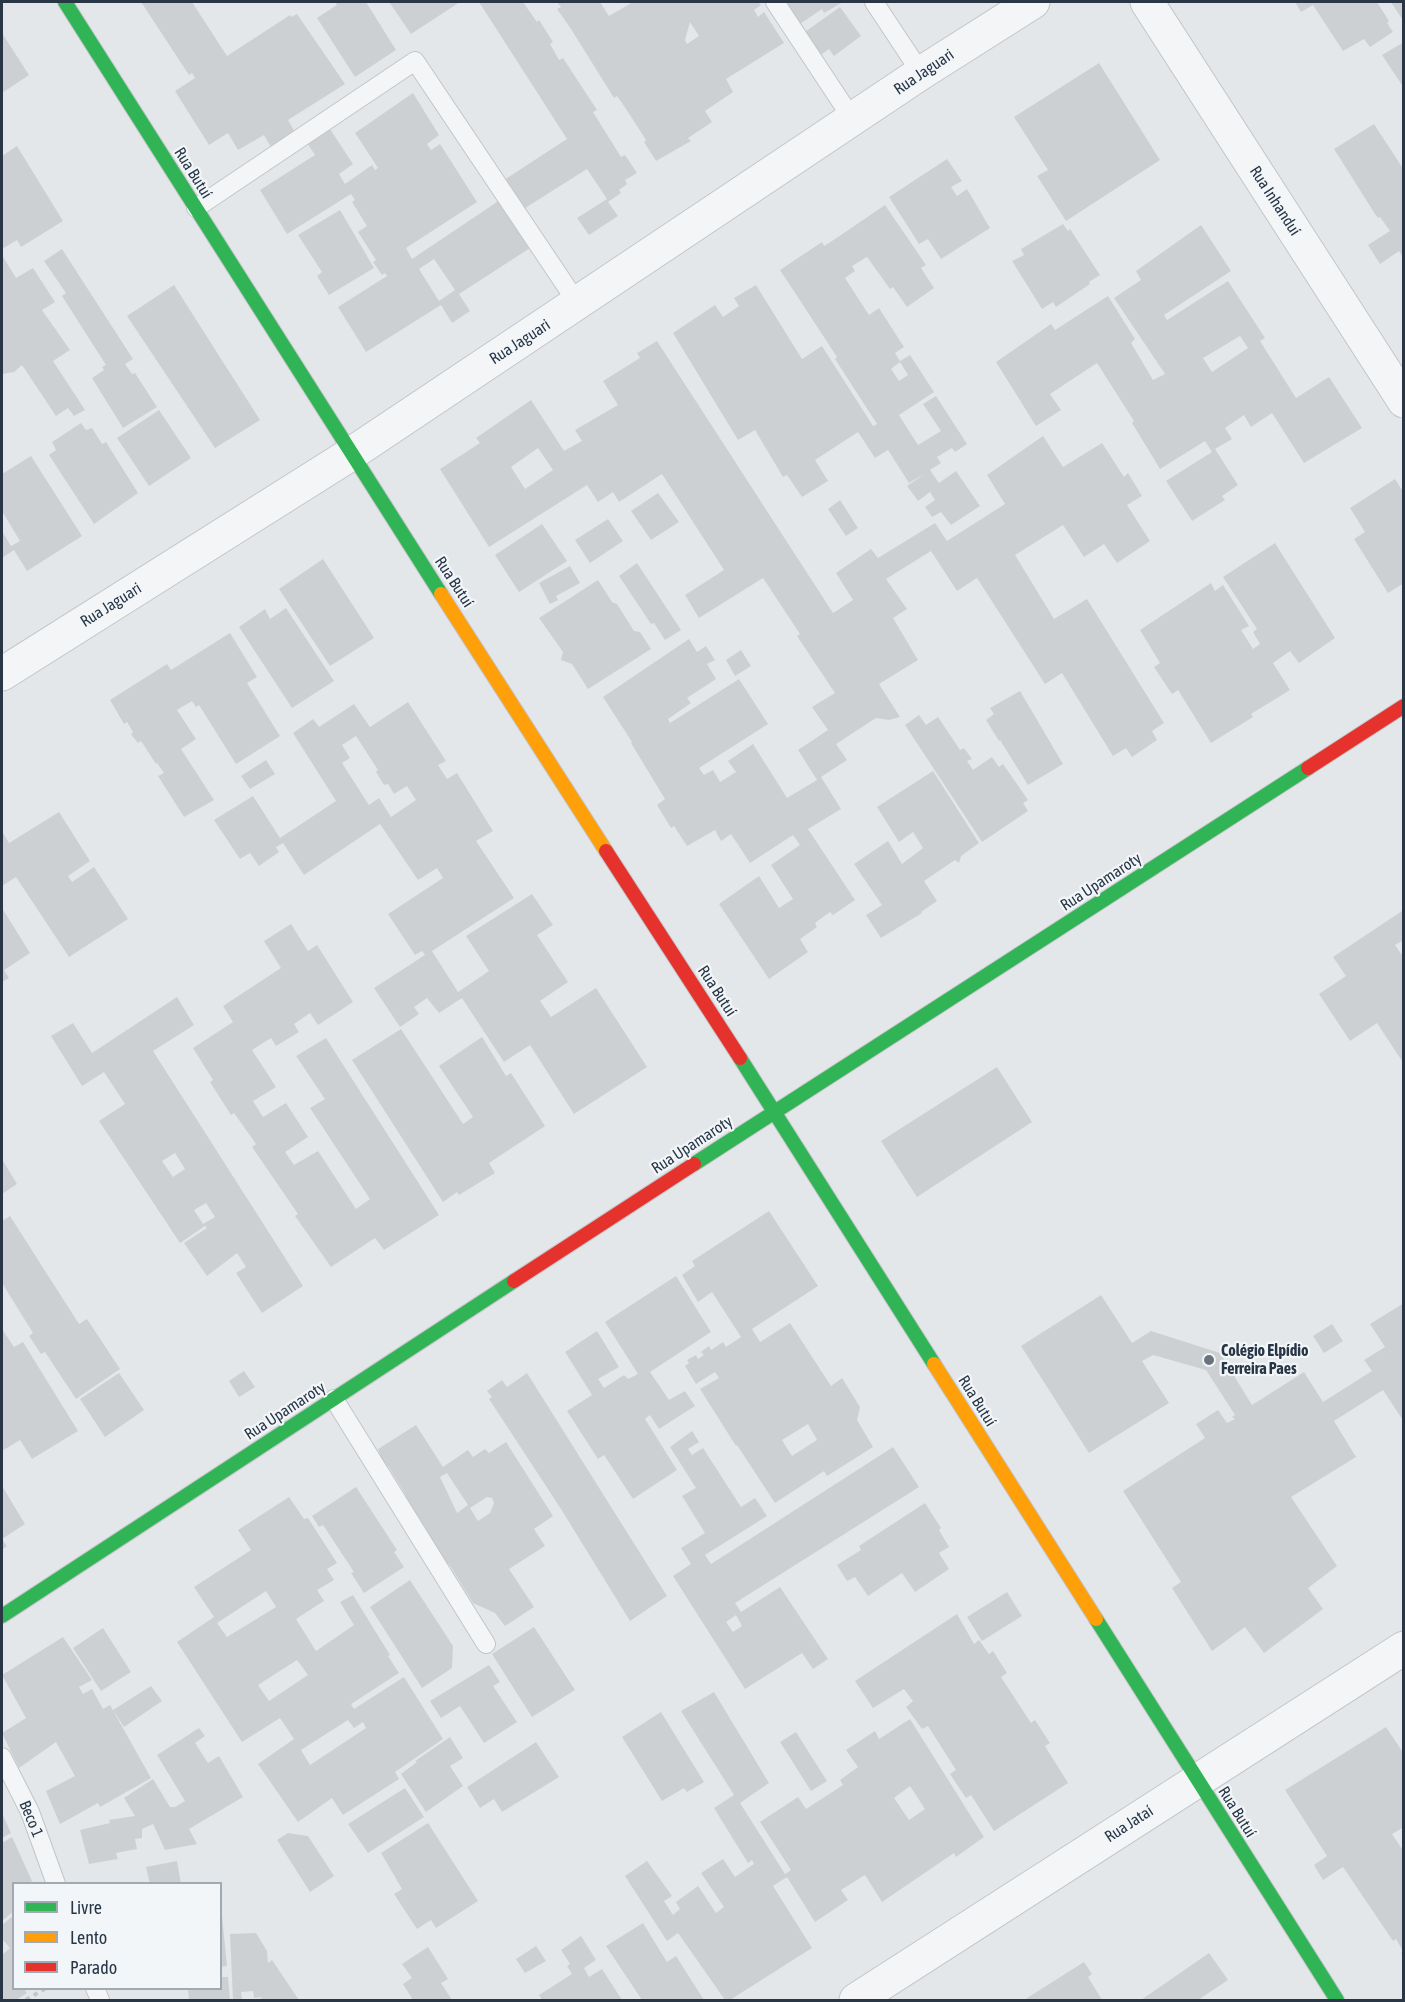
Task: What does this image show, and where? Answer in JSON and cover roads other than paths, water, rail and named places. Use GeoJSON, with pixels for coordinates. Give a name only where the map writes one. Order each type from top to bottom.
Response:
{"type":"FeatureCollection","features":[{"type":"Feature","properties":{"kind":"street","name":"Rua Butuí"},"geometry":{"type":"LineString","coordinates":[[65,2],[351,454],[774,1111],[1337,2001]]}},
{"type":"Feature","properties":{"kind":"street","name":"Rua Jaguari"},"geometry":{"type":"LineString","coordinates":[[2,674],[351,454],[921,73],[1033,2]]}},
{"type":"Feature","properties":{"kind":"street","name":"Rua Inhanduí"},"geometry":{"type":"LineString","coordinates":[[1147,2],[1404,401]]}},
{"type":"Feature","properties":{"kind":"street","name":"Rua Upamaroty"},"geometry":{"type":"LineString","coordinates":[[2,1616],[774,1111],[1404,706]]}},
{"type":"Feature","properties":{"kind":"street","name":"Rua Jataí"},"geometry":{"type":"LineString","coordinates":[[856,2001],[1404,1648]]}},
{"type":"Feature","properties":{"kind":"lane"},"geometry":{"type":"LineString","coordinates":[[775,2],[853,120]]}},
{"type":"Feature","properties":{"kind":"lane"},"geometry":{"type":"LineString","coordinates":[[874,2],[921,73]]}},
{"type":"Feature","properties":{"kind":"lane"},"geometry":{"type":"LineString","coordinates":[[196,208],[415,61],[578,304]]}},
{"type":"Feature","properties":{"kind":"lane"},"geometry":{"type":"LineString","coordinates":[[334,1399],[486,1644]]}},
{"type":"Feature","properties":{"kind":"lane","name":"Beco 1"},"geometry":{"type":"LineString","coordinates":[[2,1757],[30,1812],[55,1882]]}},
{"type":"Feature","properties":{"kind":"place","name":"Colégio Elpídio Ferreira Paes"},"geometry":{"type":"Point","coordinates":[1209,1360]}}]}
